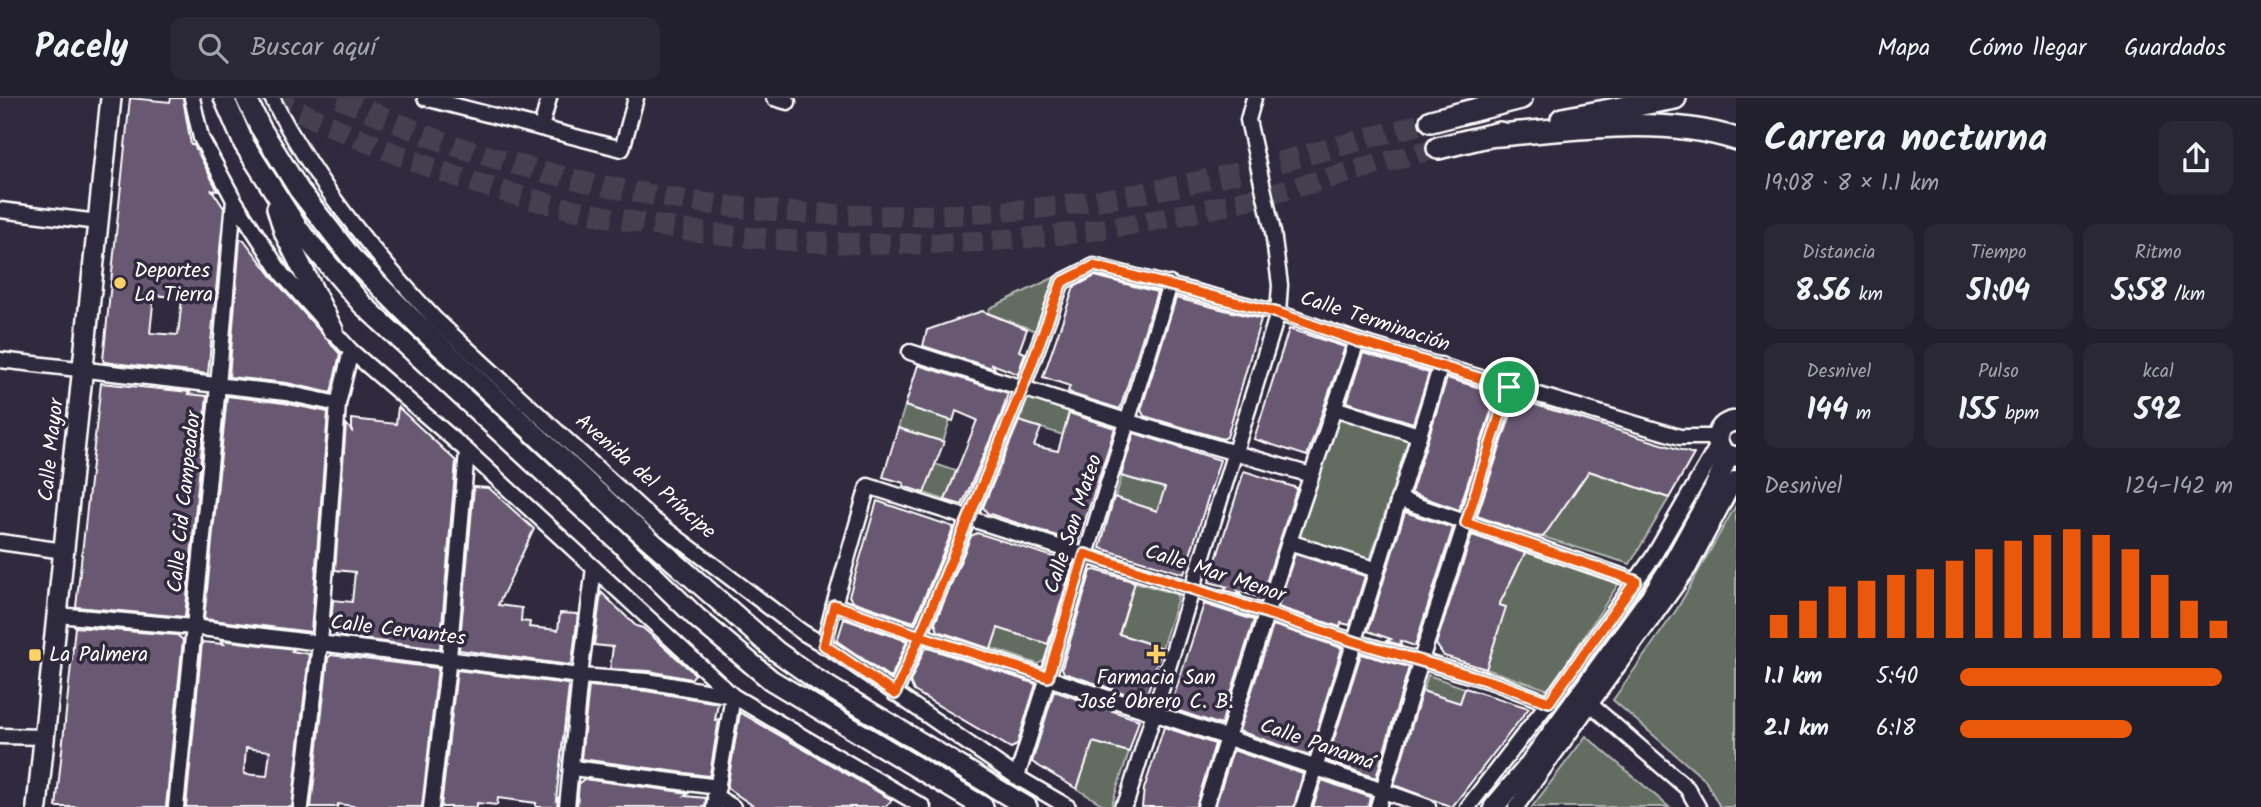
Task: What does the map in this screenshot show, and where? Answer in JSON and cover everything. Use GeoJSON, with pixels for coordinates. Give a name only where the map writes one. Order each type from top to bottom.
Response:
{"type":"FeatureCollection","features":[{"type":"Feature","properties":{"kind":"highway"},"geometry":{"type":"LineString","coordinates":[[1431,121],[1521,98]]}},
{"type":"Feature","properties":{"kind":"highway"},"geometry":{"type":"LineString","coordinates":[[1438,148],[1619,107],[1675,98]]}},
{"type":"Feature","properties":{"kind":"highway"},"geometry":{"type":"LineString","coordinates":[[1487,136],[1671,126],[1708,131],[1736,139]]}},
{"type":"Feature","properties":{"kind":"main road","name":"Calle Mayor"},"geometry":{"type":"LineString","coordinates":[[37,807],[111,98]]}},
{"type":"Feature","properties":{"kind":"main road"},"geometry":{"type":"LineString","coordinates":[[223,98],[244,144],[274,194],[308,241],[362,304],[697,618],[771,680],[983,807]]}},
{"type":"Feature","properties":{"kind":"main road","name":"Avenida del Príncipe"},"geometry":{"type":"LineString","coordinates":[[246,98],[260,127],[299,190],[352,258],[423,330],[638,529],[776,651],[817,680],[1027,807]]}},
{"type":"Feature","properties":{"kind":"main road"},"geometry":{"type":"LineString","coordinates":[[274,194],[285,234],[332,330]]}},
{"type":"Feature","properties":{"kind":"main road"},"geometry":{"type":"LineString","coordinates":[[1494,807],[1526,769],[1655,591],[1682,548],[1725,449],[1725,424],[1736,421]]}},
{"type":"Feature","properties":{"kind":"street"},"geometry":{"type":"LineString","coordinates":[[192,98],[201,138],[234,200],[282,274],[351,351],[467,451],[733,696],[913,805]]}},
{"type":"Feature","properties":{"kind":"street","name":"Avenida del Príncipe"},"geometry":{"type":"LineString","coordinates":[[272,98],[289,133],[334,200],[435,319],[651,518],[802,632],[1017,777],[1068,807]]}},
{"type":"Feature","properties":{"kind":"street"},"geometry":{"type":"LineString","coordinates":[[425,98],[463,103],[541,128],[622,149],[636,98]]}},
{"type":"Feature","properties":{"kind":"street"},"geometry":{"type":"LineString","coordinates":[[541,128],[550,98]]}},
{"type":"Feature","properties":{"kind":"street"},"geometry":{"type":"LineString","coordinates":[[1125,805],[1278,313],[1280,285],[1273,232],[1248,120],[1254,98]]}},
{"type":"Feature","properties":{"kind":"street","name":"Calle Cid Campeador"},"geometry":{"type":"LineString","coordinates":[[176,807],[219,386],[234,200]]}},
{"type":"Feature","properties":{"kind":"street"},"geometry":{"type":"LineString","coordinates":[[0,210],[98,222]]}},
{"type":"Feature","properties":{"kind":"street","name":"Calle Terminación"},"geometry":{"type":"LineString","coordinates":[[1023,387],[1062,282],[1094,266],[1278,313],[1357,341],[1725,449]]}},
{"type":"Feature","properties":{"kind":"street","name":"Calle San Mateo"},"geometry":{"type":"LineString","coordinates":[[1017,777],[1170,284]]}},
{"type":"Feature","properties":{"kind":"street"},"geometry":{"type":"LineString","coordinates":[[1205,807],[1289,541],[1357,341]]}},
{"type":"Feature","properties":{"kind":"street"},"geometry":{"type":"LineString","coordinates":[[301,807],[320,643],[338,404],[351,351]]}},
{"type":"Feature","properties":{"kind":"street"},"geometry":{"type":"LineString","coordinates":[[910,352],[1129,422],[1311,475]]}},
{"type":"Feature","properties":{"kind":"street"},"geometry":{"type":"LineString","coordinates":[[0,360],[286,393],[338,404]]}},
{"type":"Feature","properties":{"kind":"street"},"geometry":{"type":"LineString","coordinates":[[1303,807],[1441,365]]}},
{"type":"Feature","properties":{"kind":"street"},"geometry":{"type":"LineString","coordinates":[[895,694],[1023,387]]}},
{"type":"Feature","properties":{"kind":"street"},"geometry":{"type":"LineString","coordinates":[[1378,807],[1421,660],[1509,387]]}},
{"type":"Feature","properties":{"kind":"street"},"geometry":{"type":"LineString","coordinates":[[1335,408],[1418,435]]}},
{"type":"Feature","properties":{"kind":"street"},"geometry":{"type":"LineString","coordinates":[[1468,807],[1549,702],[1636,581],[1725,449]]}},
{"type":"Feature","properties":{"kind":"street"},"geometry":{"type":"LineString","coordinates":[[431,807],[449,658],[467,451]]}},
{"type":"Feature","properties":{"kind":"street"},"geometry":{"type":"LineString","coordinates":[[1516,807],[1689,569],[1736,479]]}},
{"type":"Feature","properties":{"kind":"street","name":"Calle Mar Menor"},"geometry":{"type":"LineString","coordinates":[[834,605],[868,486],[1549,702]]}},
{"type":"Feature","properties":{"kind":"street"},"geometry":{"type":"LineString","coordinates":[[1398,499],[1636,581]]}},
{"type":"Feature","properties":{"kind":"street"},"geometry":{"type":"LineString","coordinates":[[1289,541],[1377,570]]}},
{"type":"Feature","properties":{"kind":"street"},"geometry":{"type":"LineString","coordinates":[[0,542],[64,551]]}},
{"type":"Feature","properties":{"kind":"street"},"geometry":{"type":"LineString","coordinates":[[567,807],[594,568]]}},
{"type":"Feature","properties":{"kind":"street"},"geometry":{"type":"LineString","coordinates":[[824,645],[834,605]]}},
{"type":"Feature","properties":{"kind":"street","name":"Calle Panamá"},"geometry":{"type":"LineString","coordinates":[[834,605],[920,636],[1227,736],[1428,807]]}},
{"type":"Feature","properties":{"kind":"street","name":"Calle Cervantes"},"geometry":{"type":"LineString","coordinates":[[57,615],[194,627],[580,676],[647,681],[733,696]]}},
{"type":"Feature","properties":{"kind":"street"},"geometry":{"type":"LineString","coordinates":[[716,797],[733,696]]}},
{"type":"Feature","properties":{"kind":"street"},"geometry":{"type":"LineString","coordinates":[[1591,705],[1687,788],[1698,807]]}},
{"type":"Feature","properties":{"kind":"street"},"geometry":{"type":"LineString","coordinates":[[0,736],[44,737]]}},
{"type":"Feature","properties":{"kind":"street"},"geometry":{"type":"LineString","coordinates":[[573,768],[716,797],[733,807]]}},
{"type":"Feature","properties":{"kind":"shaded area"},"geometry":{"type":"Polygon","coordinates":[[[1055,277],[1036,331],[988,313],[990,308],[1055,277]]]}},
{"type":"Feature","properties":{"kind":"shaded area"},"geometry":{"type":"Polygon","coordinates":[[[1029,397],[1069,412],[1063,435],[1019,421],[1029,397]]]}},
{"type":"Feature","properties":{"kind":"shaded area"},"geometry":{"type":"Polygon","coordinates":[[[905,406],[950,420],[943,442],[898,428],[905,406]]]}},
{"type":"Feature","properties":{"kind":"shaded area"},"geometry":{"type":"Polygon","coordinates":[[[1337,416],[1409,438],[1370,560],[1297,536],[1337,416]]]}},
{"type":"Feature","properties":{"kind":"shaded area"},"geometry":{"type":"Polygon","coordinates":[[[935,464],[956,471],[945,500],[924,493],[935,464]]]}},
{"type":"Feature","properties":{"kind":"shaded area"},"geometry":{"type":"Polygon","coordinates":[[[1589,471],[1669,498],[1630,564],[1543,537],[1589,471]]]}},
{"type":"Feature","properties":{"kind":"shaded area"},"geometry":{"type":"Polygon","coordinates":[[[1122,476],[1165,488],[1158,511],[1115,498],[1122,476]]]}},
{"type":"Feature","properties":{"kind":"shaded area"},"geometry":{"type":"Polygon","coordinates":[[[1736,505],[1736,807],[1720,807],[1705,780],[1613,700],[1677,609],[1736,505]]]}},
{"type":"Feature","properties":{"kind":"shaded area"},"geometry":{"type":"Polygon","coordinates":[[[1526,550],[1621,580],[1549,690],[1486,669],[1505,607],[1499,605],[1526,550]]]}},
{"type":"Feature","properties":{"kind":"shaded area"},"geometry":{"type":"Polygon","coordinates":[[[1135,582],[1178,597],[1162,648],[1119,634],[1135,582]]]}},
{"type":"Feature","properties":{"kind":"shaded area"},"geometry":{"type":"Polygon","coordinates":[[[998,628],[1050,644],[1045,660],[1038,664],[991,648],[998,628]]]}},
{"type":"Feature","properties":{"kind":"shaded area"},"geometry":{"type":"Polygon","coordinates":[[[1428,675],[1465,688],[1460,703],[1423,691],[1428,675]]]}},
{"type":"Feature","properties":{"kind":"shaded area"},"geometry":{"type":"Polygon","coordinates":[[[1586,736],[1669,807],[1532,807],[1586,736]]]}},
{"type":"Feature","properties":{"kind":"shaded area"},"geometry":{"type":"Polygon","coordinates":[[[1093,742],[1129,752],[1111,807],[1077,789],[1093,742]]]}},
{"type":"Feature","properties":{"kind":"building"},"geometry":{"type":"Polygon","coordinates":[[[130,98],[170,102],[171,98],[183,98],[191,145],[194,145],[218,191],[212,190],[224,208],[208,374],[103,360],[130,98]],[[154,295],[150,333],[178,335],[182,298],[154,295]]]}},
{"type":"Feature","properties":{"kind":"building"},"geometry":{"type":"Polygon","coordinates":[[[240,239],[244,240],[340,354],[331,393],[287,383],[229,377],[240,239]]]}},
{"type":"Feature","properties":{"kind":"building"},"geometry":{"type":"Polygon","coordinates":[[[1095,276],[1157,292],[1120,409],[1075,395],[1068,391],[1070,386],[1043,377],[1074,287],[1095,276]]]}},
{"type":"Feature","properties":{"kind":"building"},"geometry":{"type":"Polygon","coordinates":[[[1176,298],[1261,319],[1227,437],[1223,439],[1144,416],[1141,410],[1176,298]]]}},
{"type":"Feature","properties":{"kind":"building"},"geometry":{"type":"Polygon","coordinates":[[[982,311],[1027,329],[1019,351],[1025,353],[1018,374],[992,364],[995,369],[923,346],[927,330],[982,311]]]}},
{"type":"Feature","properties":{"kind":"building"},"geometry":{"type":"Polygon","coordinates":[[[1289,329],[1345,347],[1307,456],[1254,439],[1289,329]]]}},
{"type":"Feature","properties":{"kind":"building"},"geometry":{"type":"Polygon","coordinates":[[[1363,353],[1429,373],[1413,423],[1347,402],[1363,353]]]}},
{"type":"Feature","properties":{"kind":"building"},"geometry":{"type":"Polygon","coordinates":[[[918,365],[1008,393],[962,505],[945,500],[977,420],[956,411],[953,421],[905,406],[918,365]]]}},
{"type":"Feature","properties":{"kind":"building"},"geometry":{"type":"Polygon","coordinates":[[[1447,378],[1497,393],[1459,510],[1411,493],[1447,378]]]}},
{"type":"Feature","properties":{"kind":"building"},"geometry":{"type":"Polygon","coordinates":[[[101,383],[207,396],[185,617],[76,607],[101,383]]]}},
{"type":"Feature","properties":{"kind":"building"},"geometry":{"type":"Polygon","coordinates":[[[227,396],[328,412],[311,632],[204,619],[227,396]]]}},
{"type":"Feature","properties":{"kind":"building"},"geometry":{"type":"Polygon","coordinates":[[[1516,399],[1694,454],[1669,498],[1589,471],[1543,537],[1534,536],[1477,516],[1516,399]]]}},
{"type":"Feature","properties":{"kind":"building"},"geometry":{"type":"Polygon","coordinates":[[[398,407],[456,461],[440,649],[337,636],[331,625],[333,600],[352,602],[355,572],[335,570],[346,424],[352,431],[352,419],[396,424],[398,407]]]}},
{"type":"Feature","properties":{"kind":"building"},"geometry":{"type":"Polygon","coordinates":[[[1069,413],[1115,428],[1078,543],[987,513],[983,507],[1019,421],[1041,428],[1034,446],[1058,451],[1069,413]]]}},
{"type":"Feature","properties":{"kind":"building"},"geometry":{"type":"Polygon","coordinates":[[[898,428],[944,442],[924,493],[883,477],[898,428]]]}},
{"type":"Feature","properties":{"kind":"building"},"geometry":{"type":"Polygon","coordinates":[[[1134,433],[1220,460],[1184,574],[1100,548],[1114,497],[1157,511],[1165,488],[1121,476],[1134,433]]]}},
{"type":"Feature","properties":{"kind":"building"},"geometry":{"type":"Polygon","coordinates":[[[1244,471],[1297,488],[1261,598],[1224,590],[1228,587],[1209,582],[1244,471]]]}},
{"type":"Feature","properties":{"kind":"building"},"geometry":{"type":"Polygon","coordinates":[[[474,487],[489,488],[534,529],[498,605],[522,608],[521,621],[530,622],[529,627],[558,630],[560,613],[578,614],[572,663],[569,665],[459,650],[474,487]]]}},
{"type":"Feature","properties":{"kind":"building"},"geometry":{"type":"Polygon","coordinates":[[[877,501],[954,527],[914,622],[852,601],[849,596],[877,501]]]}},
{"type":"Feature","properties":{"kind":"building"},"geometry":{"type":"Polygon","coordinates":[[[1405,512],[1453,528],[1415,646],[1400,641],[1401,645],[1386,641],[1391,639],[1368,631],[1405,512]]]}},
{"type":"Feature","properties":{"kind":"building"},"geometry":{"type":"Polygon","coordinates":[[[977,533],[1073,563],[1048,644],[998,628],[991,649],[938,631],[935,623],[971,536],[977,533]]]}},
{"type":"Feature","properties":{"kind":"building"},"geometry":{"type":"Polygon","coordinates":[[[1472,535],[1525,553],[1499,605],[1506,607],[1486,669],[1444,656],[1436,644],[1472,535]]]}},
{"type":"Feature","properties":{"kind":"building"},"geometry":{"type":"Polygon","coordinates":[[[1295,554],[1365,576],[1350,625],[1341,623],[1340,627],[1278,607],[1295,554]]]}},
{"type":"Feature","properties":{"kind":"building"},"geometry":{"type":"Polygon","coordinates":[[[1091,571],[1135,582],[1119,634],[1162,648],[1146,697],[1142,699],[1064,673],[1062,668],[1091,571]]]}},
{"type":"Feature","properties":{"kind":"building"},"geometry":{"type":"Polygon","coordinates":[[[601,592],[636,626],[643,628],[695,674],[691,679],[649,671],[610,669],[613,647],[594,645],[601,592]]]}},
{"type":"Feature","properties":{"kind":"building"},"geometry":{"type":"Polygon","coordinates":[[[1204,604],[1254,620],[1221,725],[1170,708],[1204,604]]]}},
{"type":"Feature","properties":{"kind":"building"},"geometry":{"type":"Polygon","coordinates":[[[844,619],[907,641],[891,678],[837,641],[844,619]]]}},
{"type":"Feature","properties":{"kind":"building"},"geometry":{"type":"Polygon","coordinates":[[[1273,625],[1342,648],[1309,755],[1239,731],[1273,625]]]}},
{"type":"Feature","properties":{"kind":"building"},"geometry":{"type":"Polygon","coordinates":[[[75,627],[177,635],[183,640],[166,807],[56,807],[75,627]]]}},
{"type":"Feature","properties":{"kind":"building"},"geometry":{"type":"Polygon","coordinates":[[[221,640],[294,649],[292,651],[309,654],[292,807],[186,807],[202,642],[224,644],[221,640]],[[246,748],[244,774],[267,776],[270,751],[246,748]]]}},
{"type":"Feature","properties":{"kind":"building"},"geometry":{"type":"Polygon","coordinates":[[[928,648],[1036,684],[1017,745],[1011,748],[914,691],[910,682],[924,650],[928,648]]]}},
{"type":"Feature","properties":{"kind":"building"},"geometry":{"type":"Polygon","coordinates":[[[1361,654],[1409,667],[1376,778],[1327,761],[1361,654]]]}},
{"type":"Feature","properties":{"kind":"building"},"geometry":{"type":"Polygon","coordinates":[[[331,655],[438,668],[422,807],[360,807],[338,804],[337,807],[311,807],[328,658],[331,655]]]}},
{"type":"Feature","properties":{"kind":"building"},"geometry":{"type":"Polygon","coordinates":[[[457,670],[567,684],[569,687],[557,807],[536,807],[536,803],[498,798],[497,805],[477,803],[477,807],[441,807],[457,670]]]}},
{"type":"Feature","properties":{"kind":"building"},"geometry":{"type":"Polygon","coordinates":[[[589,686],[646,691],[718,703],[715,720],[719,719],[710,774],[708,776],[581,759],[589,686]]]}},
{"type":"Feature","properties":{"kind":"building"},"geometry":{"type":"Polygon","coordinates":[[[1465,688],[1529,708],[1452,807],[1394,785],[1422,691],[1460,703],[1465,688]]]}},
{"type":"Feature","properties":{"kind":"building"},"geometry":{"type":"Polygon","coordinates":[[[1054,691],[1139,720],[1129,752],[1093,742],[1077,789],[1032,762],[1054,691]]]}},
{"type":"Feature","properties":{"kind":"building"},"geometry":{"type":"Polygon","coordinates":[[[740,713],[892,800],[885,807],[755,807],[727,788],[740,713]]]}},
{"type":"Feature","properties":{"kind":"building"},"geometry":{"type":"Polygon","coordinates":[[[1164,727],[1215,744],[1196,807],[1142,807],[1144,789],[1164,727]]]}},
{"type":"Feature","properties":{"kind":"building"},"geometry":{"type":"Polygon","coordinates":[[[1233,750],[1303,774],[1294,807],[1215,807],[1233,750]]]}},
{"type":"Feature","properties":{"kind":"building"},"geometry":{"type":"Polygon","coordinates":[[[584,779],[689,793],[685,796],[706,798],[705,807],[577,807],[579,783],[584,779]]]}},
{"type":"Feature","properties":{"kind":"building"},"geometry":{"type":"Polygon","coordinates":[[[1322,780],[1370,797],[1368,807],[1313,807],[1322,780]]]}},
{"type":"Feature","properties":{"kind":"tunnel"},"geometry":{"type":"LineString","coordinates":[[272,98],[341,131],[413,160],[461,178],[542,202],[626,220],[712,233],[800,241],[888,244],[976,242],[1062,234],[1146,222],[1256,198],[1438,148]]}},
{"type":"Feature","properties":{"kind":"tunnel"},"geometry":{"type":"LineString","coordinates":[[339,98],[423,134],[556,175],[721,205],[806,213],[891,216],[1059,206],[1142,193],[1251,169],[1431,121]]}},
{"type":"Feature","properties":{"kind":"place","name":"Deportes La Tierra"},"geometry":{"type":"Point","coordinates":[120,283]}},
{"type":"Feature","properties":{"kind":"place","name":"Farmacia San José Obrero C. B."},"geometry":{"type":"Point","coordinates":[1156,654]}},
{"type":"Feature","properties":{"kind":"place","name":"La Palmera"},"geometry":{"type":"Point","coordinates":[35,655]}},
{"type":"Feature","properties":{"kind":"route"},"geometry":{"type":"LineString","coordinates":[[1509,387],[1357,341],[1278,313],[1094,266],[1062,282],[1023,387],[920,636],[834,605],[824,645],[895,694],[920,636],[1048,677],[1085,554],[1549,702],[1636,581],[1466,523],[1509,387]]}}]}
